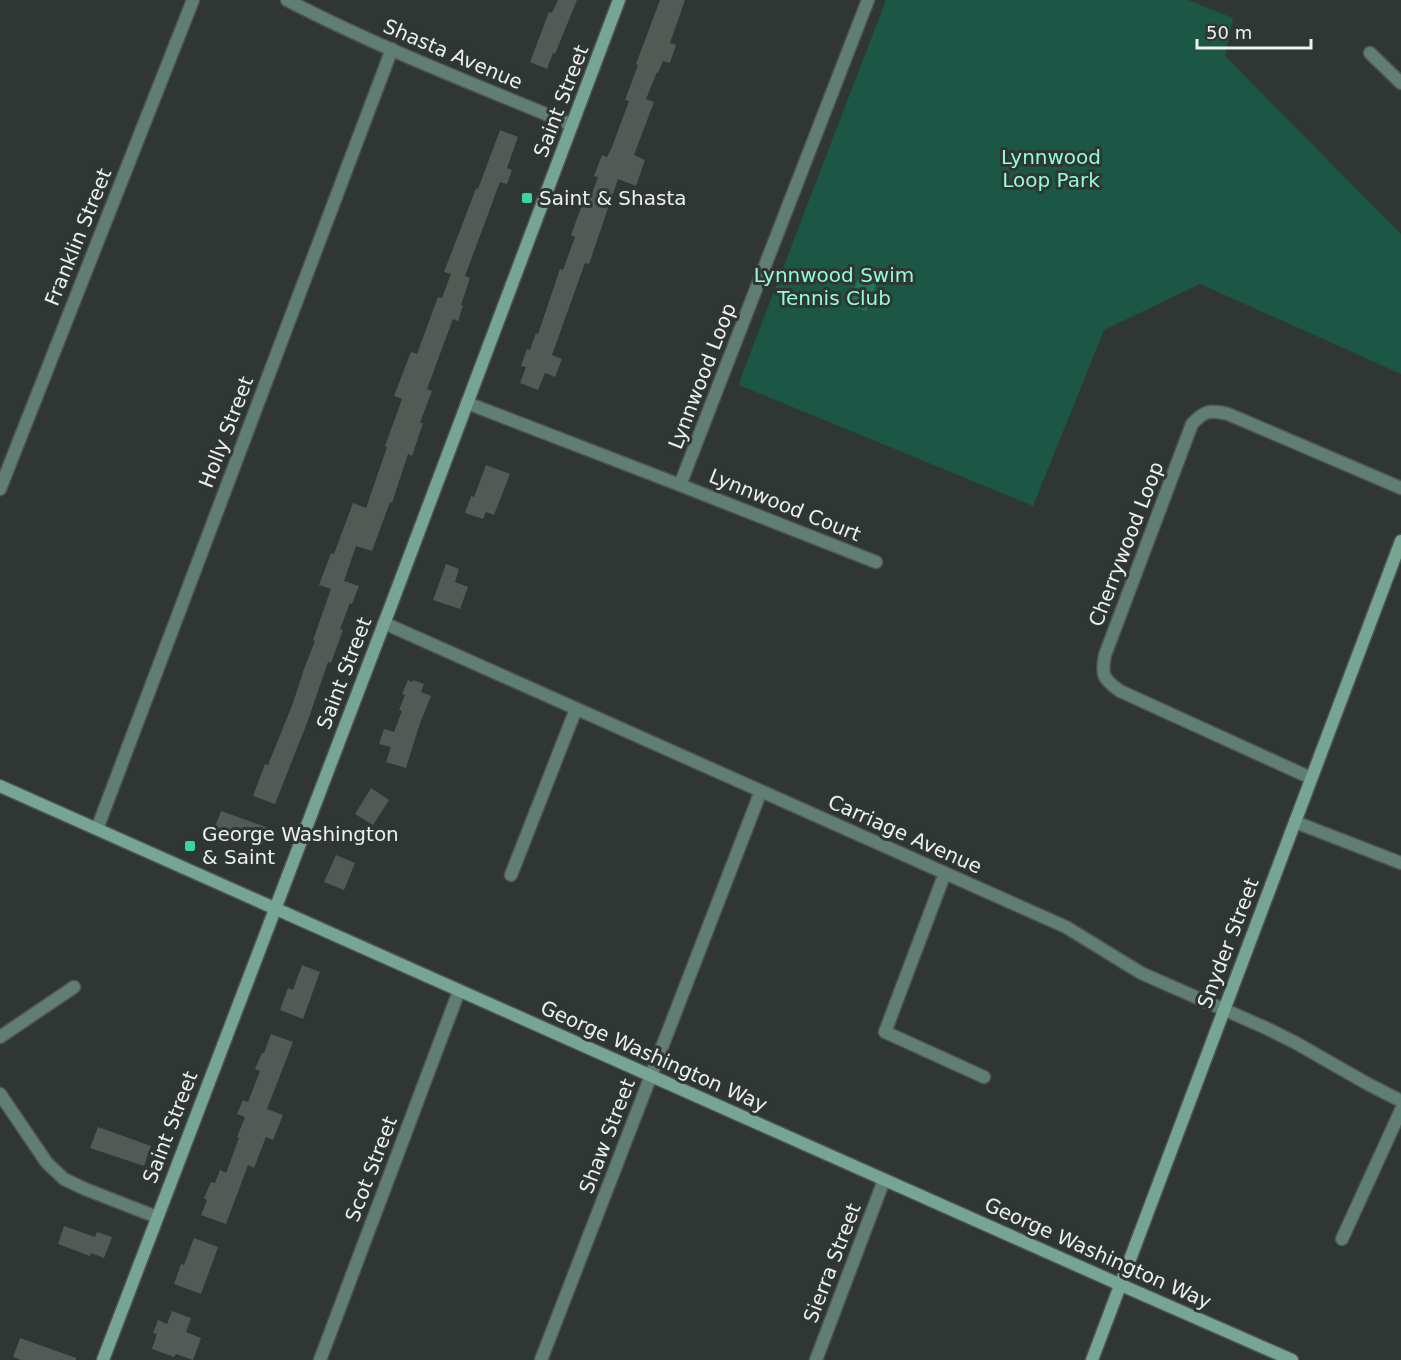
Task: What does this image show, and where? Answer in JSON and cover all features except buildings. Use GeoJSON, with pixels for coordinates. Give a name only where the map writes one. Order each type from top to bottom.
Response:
{"type":"FeatureCollection","features":[{"type":"Feature","properties":{"kind":"street","name":"Franklin Street"},"geometry":{"type":"LineString","coordinates":[[0,489],[5,459],[193,0]]}},
{"type":"Feature","properties":{"kind":"street","name":"Shasta Avenue"},"geometry":{"type":"LineString","coordinates":[[287,0],[332,24],[572,124]]}},
{"type":"Feature","properties":{"kind":"street","name":"Saint Street"},"geometry":{"type":"LineString","coordinates":[[103,1360],[619,0]]}},
{"type":"Feature","properties":{"kind":"street","name":"Lynnwood Loop"},"geometry":{"type":"LineString","coordinates":[[680,485],[868,0]]}},
{"type":"Feature","properties":{"kind":"street","name":"Holly Street"},"geometry":{"type":"LineString","coordinates":[[97,830],[392,49]]}},
{"type":"Feature","properties":{"kind":"street"},"geometry":{"type":"LineString","coordinates":[[1370,53],[1401,83]]}},
{"type":"Feature","properties":{"kind":"street"},"geometry":{"type":"LineString","coordinates":[[466,403],[680,485]]}},
{"type":"Feature","properties":{"kind":"street","name":"Cherrywood Loop"},"geometry":{"type":"LineString","coordinates":[[1311,778],[1120,691],[1108,683],[1102,670],[1105,655],[1192,424],[1202,414],[1213,411],[1228,414],[1401,488]]}},
{"type":"Feature","properties":{"kind":"street","name":"Lynnwood Court"},"geometry":{"type":"LineString","coordinates":[[680,485],[876,562]]}},
{"type":"Feature","properties":{"kind":"street","name":"Snyder Street"},"geometry":{"type":"LineString","coordinates":[[1092,1360],[1401,541]]}},
{"type":"Feature","properties":{"kind":"street","name":"Carriage Avenue"},"geometry":{"type":"LineString","coordinates":[[384,623],[1066,927],[1141,973],[1296,1043],[1401,1101]]}},
{"type":"Feature","properties":{"kind":"street"},"geometry":{"type":"LineString","coordinates":[[511,875],[576,709]]}},
{"type":"Feature","properties":{"kind":"street","name":"George Washington Way"},"geometry":{"type":"LineString","coordinates":[[0,786],[459,992],[1292,1360]]}},
{"type":"Feature","properties":{"kind":"street","name":"Shaw Street"},"geometry":{"type":"LineString","coordinates":[[541,1360],[761,791]]}},
{"type":"Feature","properties":{"kind":"street"},"geometry":{"type":"LineString","coordinates":[[1295,822],[1401,863]]}},
{"type":"Feature","properties":{"kind":"street"},"geometry":{"type":"LineString","coordinates":[[945,873],[885,1032],[984,1077]]}},
{"type":"Feature","properties":{"kind":"street"},"geometry":{"type":"LineString","coordinates":[[0,1037],[74,987]]}},
{"type":"Feature","properties":{"kind":"street","name":"Scot Street"},"geometry":{"type":"LineString","coordinates":[[320,1360],[459,992]]}},
{"type":"Feature","properties":{"kind":"street"},"geometry":{"type":"LineString","coordinates":[[0,1094],[47,1163],[64,1179],[157,1217]]}},
{"type":"Feature","properties":{"kind":"street"},"geometry":{"type":"LineString","coordinates":[[1342,1239],[1401,1110]]}},
{"type":"Feature","properties":{"kind":"street","name":"Sierra Street"},"geometry":{"type":"LineString","coordinates":[[816,1360],[884,1180]]}},
{"type":"Feature","properties":{"kind":"green space","name":"Lynnwood Loop Park"},"geometry":{"type":"Polygon","coordinates":[[[886,0],[1188,0],[1233,18],[1225,56],[1401,234],[1401,374],[1200,284],[1104,330],[1033,506],[739,385],[886,0]]]}},
{"type":"Feature","properties":{"kind":"shaded area"},"geometry":{"type":"Polygon","coordinates":[[[864,264],[882,271],[866,311],[848,304],[864,264]]]}},
{"type":"Feature","properties":{"kind":"place","name":"Saint & Shasta"},"geometry":{"type":"Point","coordinates":[527,198]}},
{"type":"Feature","properties":{"kind":"place","name":"George Washington & Saint"},"geometry":{"type":"Point","coordinates":[190,846]}},
{"type":"Feature","properties":{"kind":"park label","name":"Lynnwood Swim Tennis Club"},"geometry":{"type":"Point","coordinates":[834,286]}}]}
